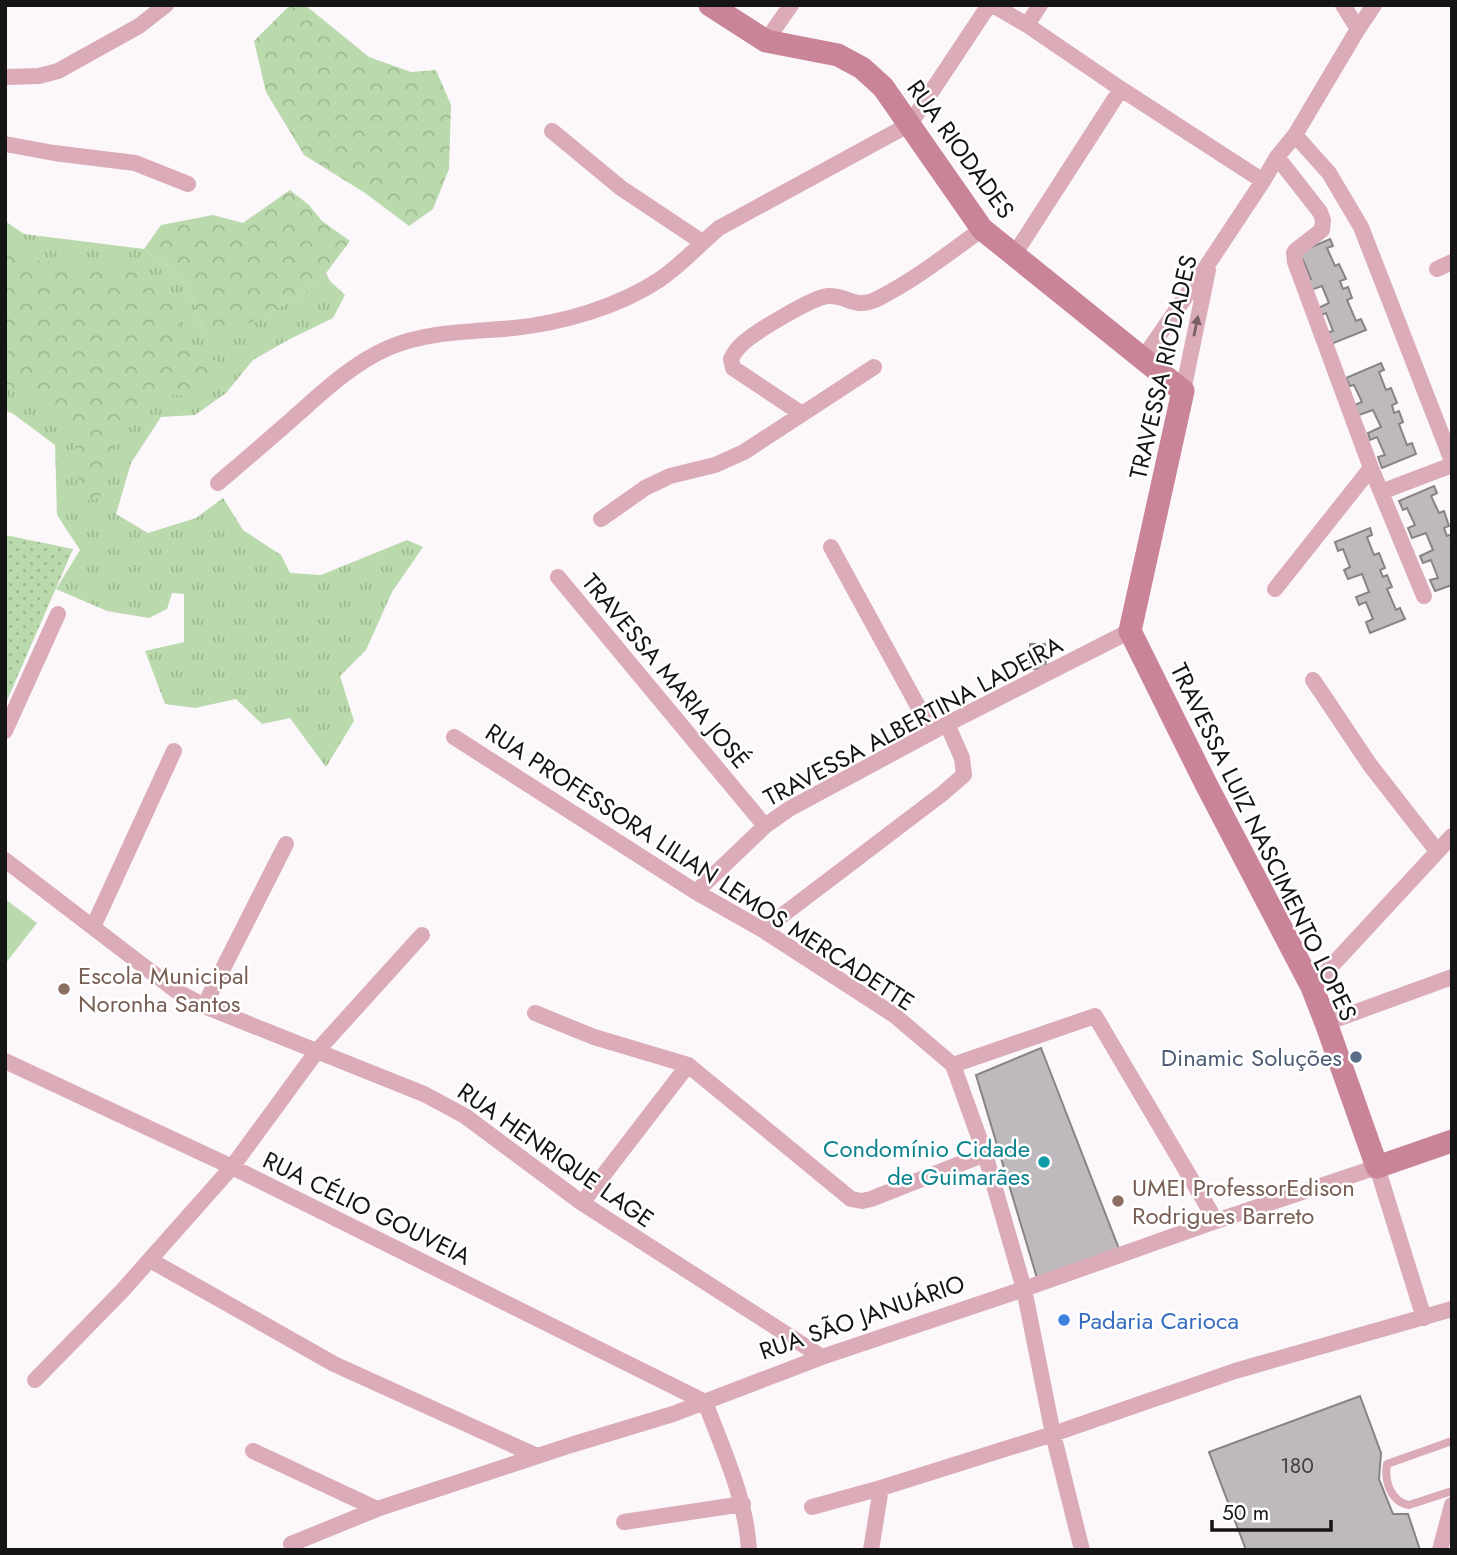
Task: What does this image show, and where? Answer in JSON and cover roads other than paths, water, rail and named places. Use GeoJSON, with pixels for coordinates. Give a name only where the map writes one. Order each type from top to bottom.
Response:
{"type":"FeatureCollection","features":[{"type":"Feature","properties":{"kind":"street"},"geometry":{"type":"LineString","coordinates":[[5,77],[38,76],[58,71],[139,26],[166,5]]}},
{"type":"Feature","properties":{"kind":"street","name":"RUA RIODADES"},"geometry":{"type":"LineString","coordinates":[[710,5],[766,41],[838,55],[862,68],[883,87],[982,229],[1183,391]]}},
{"type":"Feature","properties":{"kind":"street"},"geometry":{"type":"LineString","coordinates":[[766,41],[791,5]]}},
{"type":"Feature","properties":{"kind":"street"},"geometry":{"type":"LineString","coordinates":[[218,484],[343,374],[388,348],[433,334],[516,328],[572,318],[612,304],[657,281],[719,228],[910,124],[991,5],[1027,25],[1263,181]]}},
{"type":"Feature","properties":{"kind":"street"},"geometry":{"type":"LineString","coordinates":[[1027,25],[1040,5]]}},
{"type":"Feature","properties":{"kind":"street"},"geometry":{"type":"LineString","coordinates":[[1343,5],[1357,29]]}},
{"type":"Feature","properties":{"kind":"street","name":"TRAVESSA RIODADES"},"geometry":{"type":"LineString","coordinates":[[1130,631],[1210,261],[1277,157],[1295,135],[1374,5]]}},
{"type":"Feature","properties":{"kind":"street"},"geometry":{"type":"LineString","coordinates":[[1014,255],[1121,89]]}},
{"type":"Feature","properties":{"kind":"street"},"geometry":{"type":"LineString","coordinates":[[552,131],[621,188],[702,242]]}},
{"type":"Feature","properties":{"kind":"street"},"geometry":{"type":"LineString","coordinates":[[1295,135],[1329,173],[1361,228],[1452,463],[1381,492]]}},
{"type":"Feature","properties":{"kind":"street"},"geometry":{"type":"LineString","coordinates":[[5,144],[135,163],[188,184]]}},
{"type":"Feature","properties":{"kind":"street"},"geometry":{"type":"LineString","coordinates":[[1277,157],[1320,212],[1323,220],[1322,230],[1296,250],[1294,257],[1371,468],[1424,596]]}},
{"type":"Feature","properties":{"kind":"street"},"geometry":{"type":"LineString","coordinates":[[802,414],[733,368],[731,359],[735,351],[779,319],[820,299],[829,296],[855,304],[873,300],[919,275],[982,229]]}},
{"type":"Feature","properties":{"kind":"street"},"geometry":{"type":"LineString","coordinates":[[1142,360],[1210,261]]}},
{"type":"Feature","properties":{"kind":"street"},"geometry":{"type":"LineString","coordinates":[[601,519],[645,488],[670,476],[715,465],[744,452],[874,367]]}},
{"type":"Feature","properties":{"kind":"street"},"geometry":{"type":"LineString","coordinates":[[1275,589],[1371,468]]}},
{"type":"Feature","properties":{"kind":"street"},"geometry":{"type":"LineString","coordinates":[[831,547],[932,732]]}},
{"type":"Feature","properties":{"kind":"street","name":"TRAVESSA MARIA JOSÉ"},"geometry":{"type":"LineString","coordinates":[[558,577],[765,826]]}},
{"type":"Feature","properties":{"kind":"street"},"geometry":{"type":"LineString","coordinates":[[5,731],[58,614]]}},
{"type":"Feature","properties":{"kind":"street","name":"TRAVESSA ALBERTINA LADEIRA"},"geometry":{"type":"LineString","coordinates":[[696,892],[765,826],[789,809],[947,724],[1130,631]]}},
{"type":"Feature","properties":{"kind":"street","name":"TRAVESSA LUIZ NASCIMENTO LOPES"},"geometry":{"type":"LineString","coordinates":[[1130,631],[1312,987],[1377,1167],[1423,1318]]}},
{"type":"Feature","properties":{"kind":"street"},"geometry":{"type":"LineString","coordinates":[[1313,680],[1370,765],[1437,851]]}},
{"type":"Feature","properties":{"kind":"street"},"geometry":{"type":"LineString","coordinates":[[764,930],[964,775],[962,758],[947,724]]}},
{"type":"Feature","properties":{"kind":"street","name":"RUA PROFESSORA LILIAN LEMOS MERCADETTE"},"geometry":{"type":"LineString","coordinates":[[454,737],[696,892],[764,930],[894,1015],[953,1065],[985,1154],[1024,1289],[1053,1434],[1082,1550]]}},
{"type":"Feature","properties":{"kind":"street"},"geometry":{"type":"LineString","coordinates":[[93,927],[174,751]]}},
{"type":"Feature","properties":{"kind":"street"},"geometry":{"type":"LineString","coordinates":[[1312,987],[1452,836]]}},
{"type":"Feature","properties":{"kind":"street"},"geometry":{"type":"LineString","coordinates":[[204,1006],[286,844]]}},
{"type":"Feature","properties":{"kind":"street","name":"RUA HENRIQUE LAGE"},"geometry":{"type":"LineString","coordinates":[[5,860],[175,990],[204,1006],[424,1094],[465,1116],[582,1203],[822,1357]]}},
{"type":"Feature","properties":{"kind":"street"},"geometry":{"type":"LineString","coordinates":[[35,1380],[122,1292],[232,1167],[317,1051],[422,935]]}},
{"type":"Feature","properties":{"kind":"street"},"geometry":{"type":"LineString","coordinates":[[1326,1023],[1452,977]]}},
{"type":"Feature","properties":{"kind":"street"},"geometry":{"type":"LineString","coordinates":[[535,1013],[594,1037],[688,1065],[851,1199],[871,1199],[985,1154]]}},
{"type":"Feature","properties":{"kind":"street"},"geometry":{"type":"LineString","coordinates":[[953,1065],[1095,1016],[1216,1221]]}},
{"type":"Feature","properties":{"kind":"street","name":"RUA CÉLIO GOUVEIA"},"geometry":{"type":"LineString","coordinates":[[5,1061],[232,1167],[705,1402]]}},
{"type":"Feature","properties":{"kind":"street"},"geometry":{"type":"LineString","coordinates":[[582,1203],[688,1065]]}},
{"type":"Feature","properties":{"kind":"street","name":"RUA SÃO JANUÁRIO"},"geometry":{"type":"LineString","coordinates":[[291,1544],[377,1509],[673,1414],[822,1357],[1452,1141]]}},
{"type":"Feature","properties":{"kind":"street"},"geometry":{"type":"LineString","coordinates":[[150,1260],[334,1364],[537,1457]]}},
{"type":"Feature","properties":{"kind":"street"},"geometry":{"type":"LineString","coordinates":[[812,1507],[1053,1434],[1235,1371],[1452,1309]]}},
{"type":"Feature","properties":{"kind":"street"},"geometry":{"type":"LineString","coordinates":[[705,1402],[743,1504],[749,1550]]}},
{"type":"Feature","properties":{"kind":"street"},"geometry":{"type":"LineString","coordinates":[[253,1451],[377,1509]]}},
{"type":"Feature","properties":{"kind":"street"},"geometry":{"type":"LineString","coordinates":[[871,1550],[881,1488]]}},
{"type":"Feature","properties":{"kind":"street"},"geometry":{"type":"LineString","coordinates":[[624,1522],[743,1504]]}},
{"type":"Feature","properties":{"kind":"street"},"geometry":{"type":"LineString","coordinates":[[1440,1550],[1452,1505]]}},
{"type":"Feature","properties":{"kind":"lane"},"geometry":{"type":"LineString","coordinates":[[1452,1441],[1387,1464],[1385,1475],[1392,1493],[1403,1504],[1409,1505],[1452,1491]]}},
{"type":"Feature","properties":{"kind":"place","name":"Escola Municipal Noronha Santos"},"geometry":{"type":"Point","coordinates":[64,989]}},
{"type":"Feature","properties":{"kind":"place","name":"Dinamic Soluções"},"geometry":{"type":"Point","coordinates":[1356,1057]}},
{"type":"Feature","properties":{"kind":"place","name":"Condomínio Cidade de Guimarães"},"geometry":{"type":"Point","coordinates":[1044,1162]}},
{"type":"Feature","properties":{"kind":"place","name":"UMEI ProfessorEdison Rodrigues Barreto"},"geometry":{"type":"Point","coordinates":[1118,1201]}},
{"type":"Feature","properties":{"kind":"place","name":"Padaria Carioca"},"geometry":{"type":"Point","coordinates":[1064,1320]}}]}
